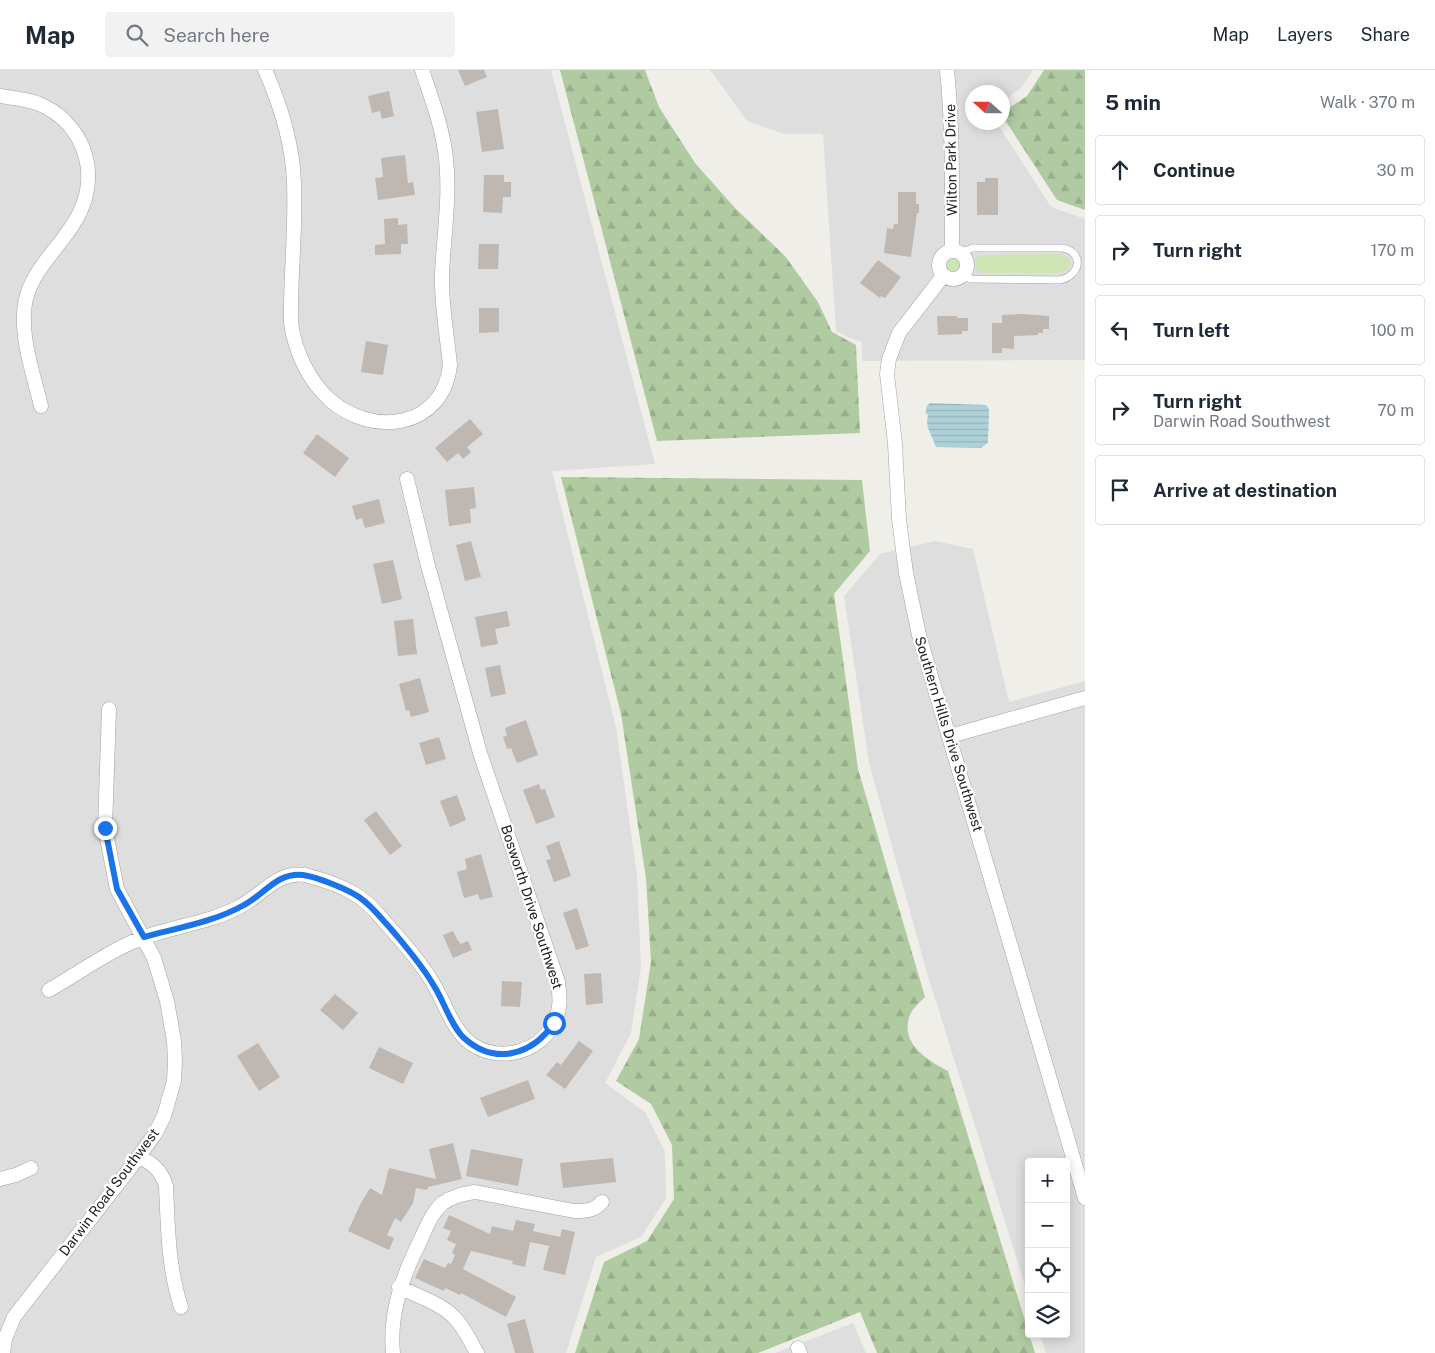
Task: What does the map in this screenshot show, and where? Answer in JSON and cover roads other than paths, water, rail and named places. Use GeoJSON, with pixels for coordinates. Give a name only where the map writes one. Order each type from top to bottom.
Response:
{"type":"FeatureCollection","features":[{"type":"Feature","properties":{"kind":"street"},"geometry":{"type":"LineString","coordinates":[[265,70],[285,123],[292,156],[294,184],[291,323],[298,354],[319,388],[341,408],[369,420],[389,422],[410,418],[429,409],[444,389],[450,365],[442,276],[448,210],[447,171],[439,123],[422,70]]}},
{"type":"Feature","properties":{"kind":"street","name":"Wilton Park Drive"},"geometry":{"type":"LineString","coordinates":[[947,70],[957,253]]}},
{"type":"Feature","properties":{"kind":"street"},"geometry":{"type":"LineString","coordinates":[[0,96],[37,103],[64,119],[83,144],[89,168],[89,183],[80,213],[37,274],[27,294],[24,309],[25,337],[41,406]]}},
{"type":"Feature","properties":{"kind":"street"},"geometry":{"type":"LineString","coordinates":[[946,253],[957,253],[967,264],[963,275],[952,279],[944,276],[939,268],[940,259],[946,253]]}},
{"type":"Feature","properties":{"kind":"street","name":"Southern Hills Drive Southwest"},"geometry":{"type":"LineString","coordinates":[[944,276],[899,333],[889,359],[887,374],[895,444],[899,519],[906,573],[919,635],[1085,1198]]}},
{"type":"Feature","properties":{"kind":"street","name":"Bosworth Drive Southwest"},"geometry":{"type":"LineString","coordinates":[[49,990],[131,942],[229,913],[246,904],[274,882],[293,874],[345,889],[371,906],[420,962],[457,1029],[472,1044],[497,1054],[517,1052],[537,1043],[546,1035],[554,1023],[559,1009],[560,994],[558,982],[480,752],[427,562],[407,479]]}},
{"type":"Feature","properties":{"kind":"street"},"geometry":{"type":"LineString","coordinates":[[950,736],[1085,698]]}},
{"type":"Feature","properties":{"kind":"street","name":"Darwin Road Southwest"},"geometry":{"type":"LineString","coordinates":[[3,1344],[14,1317],[155,1134],[164,1116],[174,1081],[174,1040],[167,1001],[154,958],[117,889],[105,828],[109,709]]}},
{"type":"Feature","properties":{"kind":"street"},"geometry":{"type":"LineString","coordinates":[[138,1157],[155,1166],[166,1186],[170,1266],[181,1307]]}},
{"type":"Feature","properties":{"kind":"street"},"geometry":{"type":"LineString","coordinates":[[0,1179],[16,1175],[31,1168]]}},
{"type":"Feature","properties":{"kind":"street"},"geometry":{"type":"LineString","coordinates":[[393,1353],[394,1318],[400,1287],[411,1258],[432,1215],[441,1204],[462,1194],[482,1193],[574,1211],[596,1208],[602,1202]]}},
{"type":"Feature","properties":{"kind":"street"},"geometry":{"type":"LineString","coordinates":[[400,1287],[443,1308],[454,1317],[463,1328],[477,1353]]}},
{"type":"Feature","properties":{"kind":"lane"},"geometry":{"type":"LineString","coordinates":[[957,253],[973,248],[1063,248],[1070,250],[1077,260],[1074,274],[1068,279],[971,279],[963,275]]}},
{"type":"Feature","properties":{"kind":"water"},"geometry":{"type":"Polygon","coordinates":[[[930,403],[986,405],[989,409],[988,443],[981,448],[936,447],[927,422],[928,414],[926,414],[926,409],[930,403]]]}}]}
